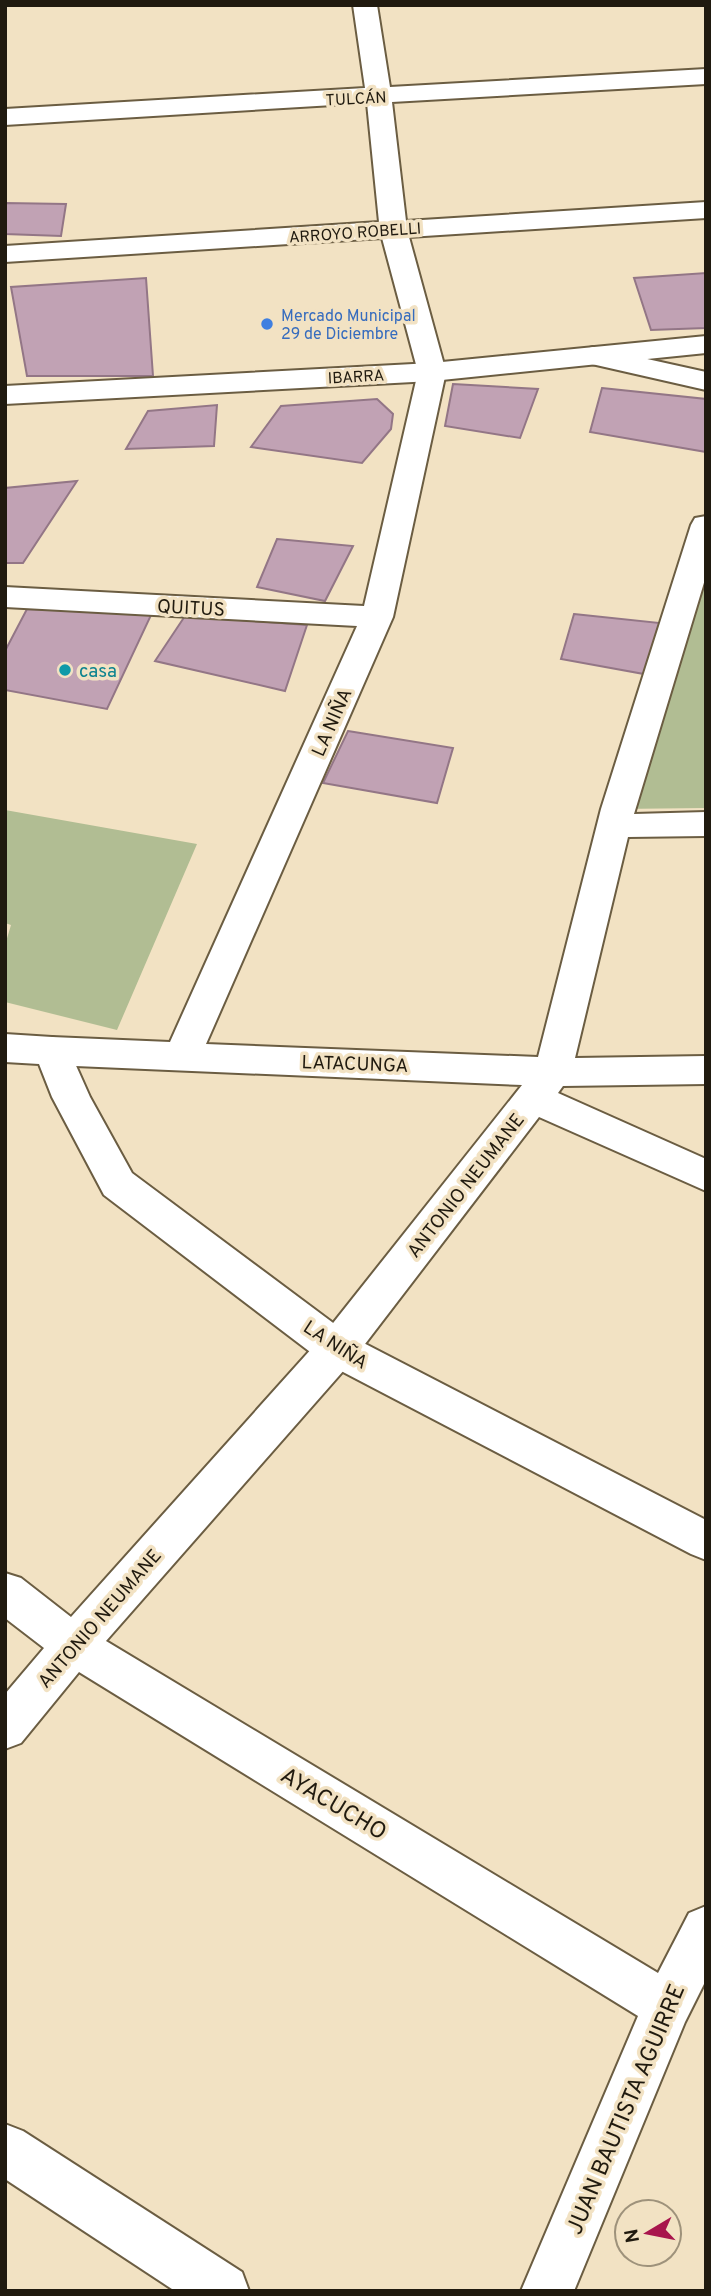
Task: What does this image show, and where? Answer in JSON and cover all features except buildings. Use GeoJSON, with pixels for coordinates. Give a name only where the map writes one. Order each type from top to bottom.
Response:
{"type":"FeatureCollection","features":[{"type":"Feature","properties":{"kind":"street"},"geometry":{"type":"LineString","coordinates":[[365,5],[379,97],[393,229],[432,372]]}},
{"type":"Feature","properties":{"kind":"street","name":"TULCÁN"},"geometry":{"type":"LineString","coordinates":[[5,117],[706,76]]}},
{"type":"Feature","properties":{"kind":"street","name":"ARROYO ROBELLI"},"geometry":{"type":"LineString","coordinates":[[5,254],[706,210]]}},
{"type":"Feature","properties":{"kind":"street","name":"IBARRA"},"geometry":{"type":"LineString","coordinates":[[5,396],[432,372],[706,345]]}},
{"type":"Feature","properties":{"kind":"street"},"geometry":{"type":"LineString","coordinates":[[593,356],[706,381]]}},
{"type":"Feature","properties":{"kind":"street","name":"LA NIÑA"},"geometry":{"type":"LineString","coordinates":[[182,1056],[377,617],[432,372]]}},
{"type":"Feature","properties":{"kind":"street","name":"ANTONIO NEUMANE"},"geometry":{"type":"LineString","coordinates":[[5,1728],[74,1645],[337,1349],[543,1085],[614,826],[702,547]]}},
{"type":"Feature","properties":{"kind":"street","name":"QUITUS"},"geometry":{"type":"LineString","coordinates":[[5,597],[377,617]]}},
{"type":"Feature","properties":{"kind":"street"},"geometry":{"type":"LineString","coordinates":[[614,826],[706,824]]}},
{"type":"Feature","properties":{"kind":"street","name":"LATACUNGA"},"geometry":{"type":"LineString","coordinates":[[5,1048],[182,1056],[543,1085],[706,1070]]}},
{"type":"Feature","properties":{"kind":"street","name":"LA NIÑA"},"geometry":{"type":"LineString","coordinates":[[52,1051],[71,1097],[118,1184],[337,1349],[706,1541]]}},
{"type":"Feature","properties":{"kind":"street"},"geometry":{"type":"LineString","coordinates":[[543,1085],[706,1176]]}},
{"type":"Feature","properties":{"kind":"street","name":"AYACUCHO"},"geometry":{"type":"LineString","coordinates":[[5,1592],[74,1645],[667,2006]]}},
{"type":"Feature","properties":{"kind":"street","name":"JUAN BAUTISTA AGUIRRE"},"geometry":{"type":"LineString","coordinates":[[547,2291],[667,2006],[706,1929]]}},
{"type":"Feature","properties":{"kind":"street"},"geometry":{"type":"LineString","coordinates":[[5,2149],[223,2291]]}},
{"type":"Feature","properties":{"kind":"green space"},"geometry":{"type":"Polygon","coordinates":[[[706,559],[706,808],[618,809],[706,559]]]}},
{"type":"Feature","properties":{"kind":"green space"},"geometry":{"type":"Polygon","coordinates":[[[5,810],[197,844],[117,1030],[5,1002],[5,945],[11,925],[5,923],[5,810]]]}},
{"type":"Feature","properties":{"kind":"place","name":"Mercado Municipal 29 de Diciembre"},"geometry":{"type":"Point","coordinates":[267,324]}},
{"type":"Feature","properties":{"kind":"place","name":"casa"},"geometry":{"type":"Point","coordinates":[65,670]}}]}
